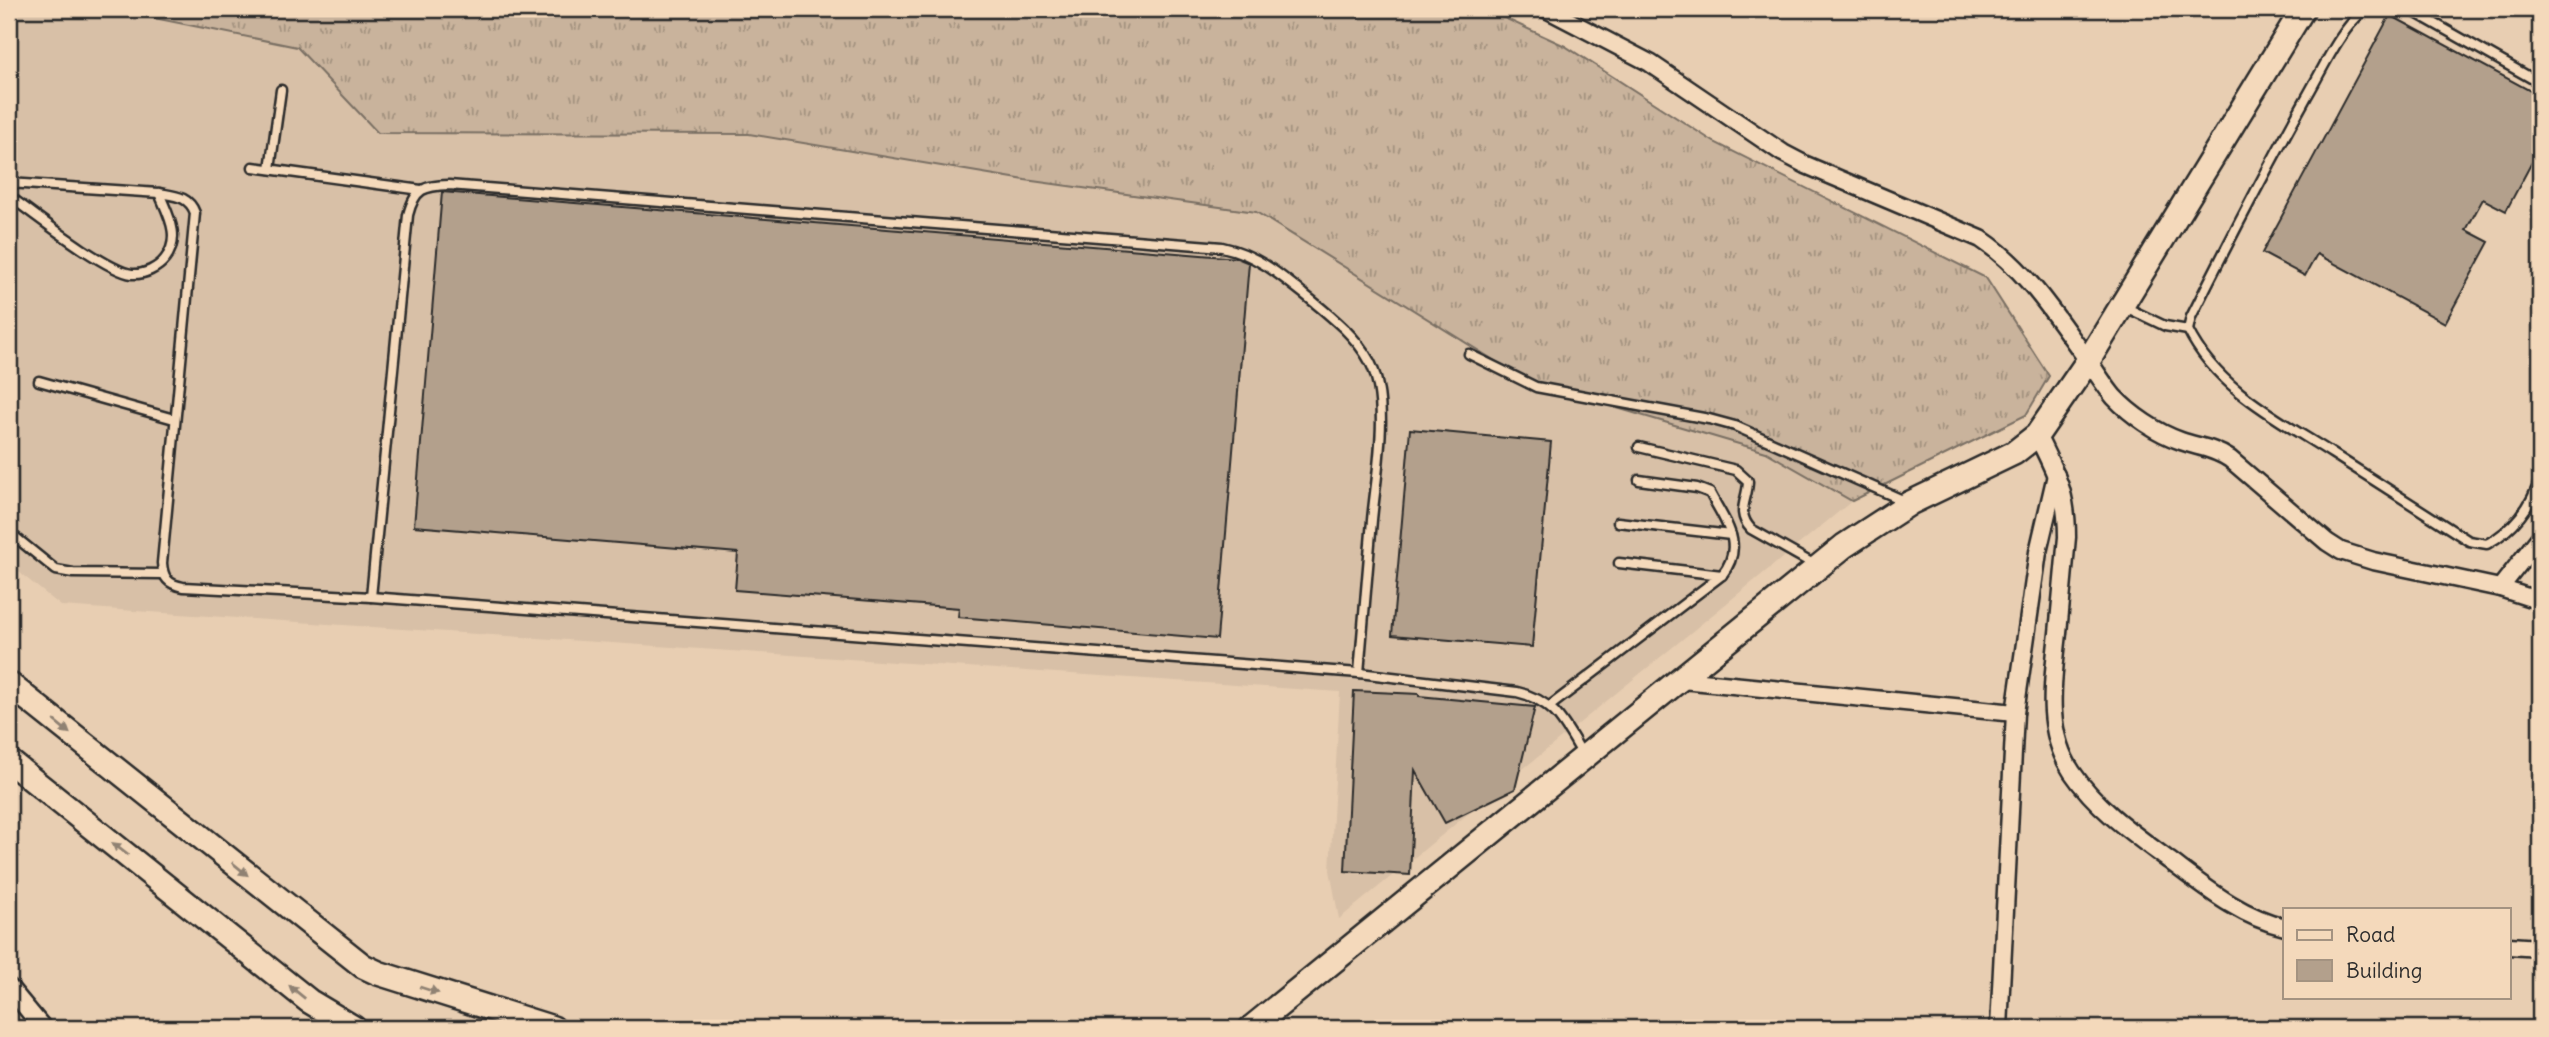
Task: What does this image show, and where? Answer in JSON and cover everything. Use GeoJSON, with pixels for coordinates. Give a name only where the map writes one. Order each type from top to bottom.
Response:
{"type":"FeatureCollection","features":[{"type":"Feature","properties":{"kind":"street"},"geometry":{"type":"LineString","coordinates":[[1546,9],[1565,13],[1650,63],[1783,153],[1981,239],[2024,274],[2115,397],[2128,409],[2180,441],[2214,449],[2230,459],[2334,547],[2373,561],[2500,587],[2540,601]]}},
{"type":"Feature","properties":{"kind":"street"},"geometry":{"type":"LineString","coordinates":[[1251,1028],[1818,567],[1877,523],[1910,503],[2014,453],[2037,435],[2088,361],[2303,9]]}},
{"type":"Feature","properties":{"kind":"street"},"geometry":{"type":"LineString","coordinates":[[2037,435],[2056,475],[2065,499],[2067,514],[2052,699],[2061,752],[2081,784],[2128,831],[2234,906],[2261,920],[2283,926]]}},
{"type":"Feature","properties":{"kind":"street"},"geometry":{"type":"LineString","coordinates":[[1999,1028],[2015,713],[2038,552],[2056,475]]}},
{"type":"Feature","properties":{"kind":"street"},"geometry":{"type":"LineString","coordinates":[[2500,587],[2540,537]]}},
{"type":"Feature","properties":{"kind":"street"},"geometry":{"type":"LineString","coordinates":[[1682,680],[2015,713]]}},
{"type":"Feature","properties":{"kind":"street"},"geometry":{"type":"LineString","coordinates":[[9,684],[363,966],[378,974],[553,1028]]}},
{"type":"Feature","properties":{"kind":"street"},"geometry":{"type":"LineString","coordinates":[[9,761],[309,1001],[354,1028]]}},
{"type":"Feature","properties":{"kind":"street"},"geometry":{"type":"LineString","coordinates":[[2510,946],[2540,948]]}},
{"type":"Feature","properties":{"kind":"street"},"geometry":{"type":"LineString","coordinates":[[9,987],[43,1028]]}},
{"type":"Feature","properties":{"kind":"lane"},"geometry":{"type":"LineString","coordinates":[[2365,9],[2349,26],[2321,71],[2258,184],[2191,317],[2188,330],[2200,354],[2252,402],[2469,541],[2487,544],[2511,528],[2526,509],[2540,478]]}},
{"type":"Feature","properties":{"kind":"lane"},"geometry":{"type":"LineString","coordinates":[[2409,9],[2540,83]]}},
{"type":"Feature","properties":{"kind":"lane"},"geometry":{"type":"LineString","coordinates":[[270,169],[281,90]]}},
{"type":"Feature","properties":{"kind":"lane"},"geometry":{"type":"LineString","coordinates":[[253,167],[421,190]]}},
{"type":"Feature","properties":{"kind":"lane"},"geometry":{"type":"LineString","coordinates":[[9,183],[159,193],[182,197],[195,213],[162,563],[163,575],[173,585],[371,597],[1359,673],[1517,692],[1542,699],[1550,706],[1585,757]]}},
{"type":"Feature","properties":{"kind":"lane"},"geometry":{"type":"LineString","coordinates":[[371,597],[408,215],[414,197],[421,190],[428,186],[449,185],[1242,251],[1286,279],[1350,334],[1370,362],[1377,384],[1379,438],[1359,673]]}},
{"type":"Feature","properties":{"kind":"lane"},"geometry":{"type":"LineString","coordinates":[[9,197],[103,262],[122,272],[137,274],[152,270],[163,262],[171,251],[173,225],[159,193]]}},
{"type":"Feature","properties":{"kind":"lane"},"geometry":{"type":"LineString","coordinates":[[2122,305],[2165,326],[2188,330]]}},
{"type":"Feature","properties":{"kind":"lane"},"geometry":{"type":"LineString","coordinates":[[1469,354],[1536,387],[1735,426],[1910,503]]}},
{"type":"Feature","properties":{"kind":"lane"},"geometry":{"type":"LineString","coordinates":[[39,381],[174,419]]}},
{"type":"Feature","properties":{"kind":"lane"},"geometry":{"type":"LineString","coordinates":[[1639,447],[1736,470],[1744,475],[1748,481],[1742,514],[1745,522],[1818,567]]}},
{"type":"Feature","properties":{"kind":"lane"},"geometry":{"type":"LineString","coordinates":[[1550,706],[1722,575],[1733,557],[1734,542],[1710,493],[1697,488],[1639,480]]}},
{"type":"Feature","properties":{"kind":"lane"},"geometry":{"type":"LineString","coordinates":[[1618,522],[1731,535]]}},
{"type":"Feature","properties":{"kind":"lane"},"geometry":{"type":"LineString","coordinates":[[9,532],[56,570],[73,573],[163,575]]}},
{"type":"Feature","properties":{"kind":"lane"},"geometry":{"type":"LineString","coordinates":[[1619,563],[1722,575]]}},
{"type":"Feature","properties":{"kind":"shaded area"},"geometry":{"type":"Polygon","coordinates":[[[9,9],[110,9],[297,47],[378,133],[749,134],[1025,180],[1256,212],[1529,382],[1766,452],[1852,501],[1339,919],[1330,870],[1340,692],[61,606],[9,564],[9,9]]]}},
{"type":"Feature","properties":{"kind":"green space"},"geometry":{"type":"Polygon","coordinates":[[[110,9],[1485,9],[1565,46],[1714,142],[1986,278],[2049,376],[2026,415],[1852,501],[1766,452],[1529,382],[1256,212],[1025,180],[749,134],[378,133],[297,47],[110,9]]]}},
{"type":"Feature","properties":{"kind":"building"},"geometry":{"type":"Polygon","coordinates":[[[2390,15],[2540,96],[2540,147],[2506,211],[2483,199],[2466,230],[2489,242],[2445,323],[2317,254],[2305,276],[2262,253],[2390,15]]]}},
{"type":"Feature","properties":{"kind":"building"},"geometry":{"type":"Polygon","coordinates":[[[442,192],[1237,258],[1249,263],[1217,639],[958,617],[959,608],[735,590],[738,553],[414,526],[442,192]]]}},
{"type":"Feature","properties":{"kind":"building"},"geometry":{"type":"Polygon","coordinates":[[[1410,429],[1551,442],[1532,647],[1392,635],[1410,429]]]}},
{"type":"Feature","properties":{"kind":"building"},"geometry":{"type":"Polygon","coordinates":[[[1354,691],[1419,694],[1535,707],[1515,789],[1445,823],[1415,770],[1410,875],[1345,871],[1354,691]]]}}]}
